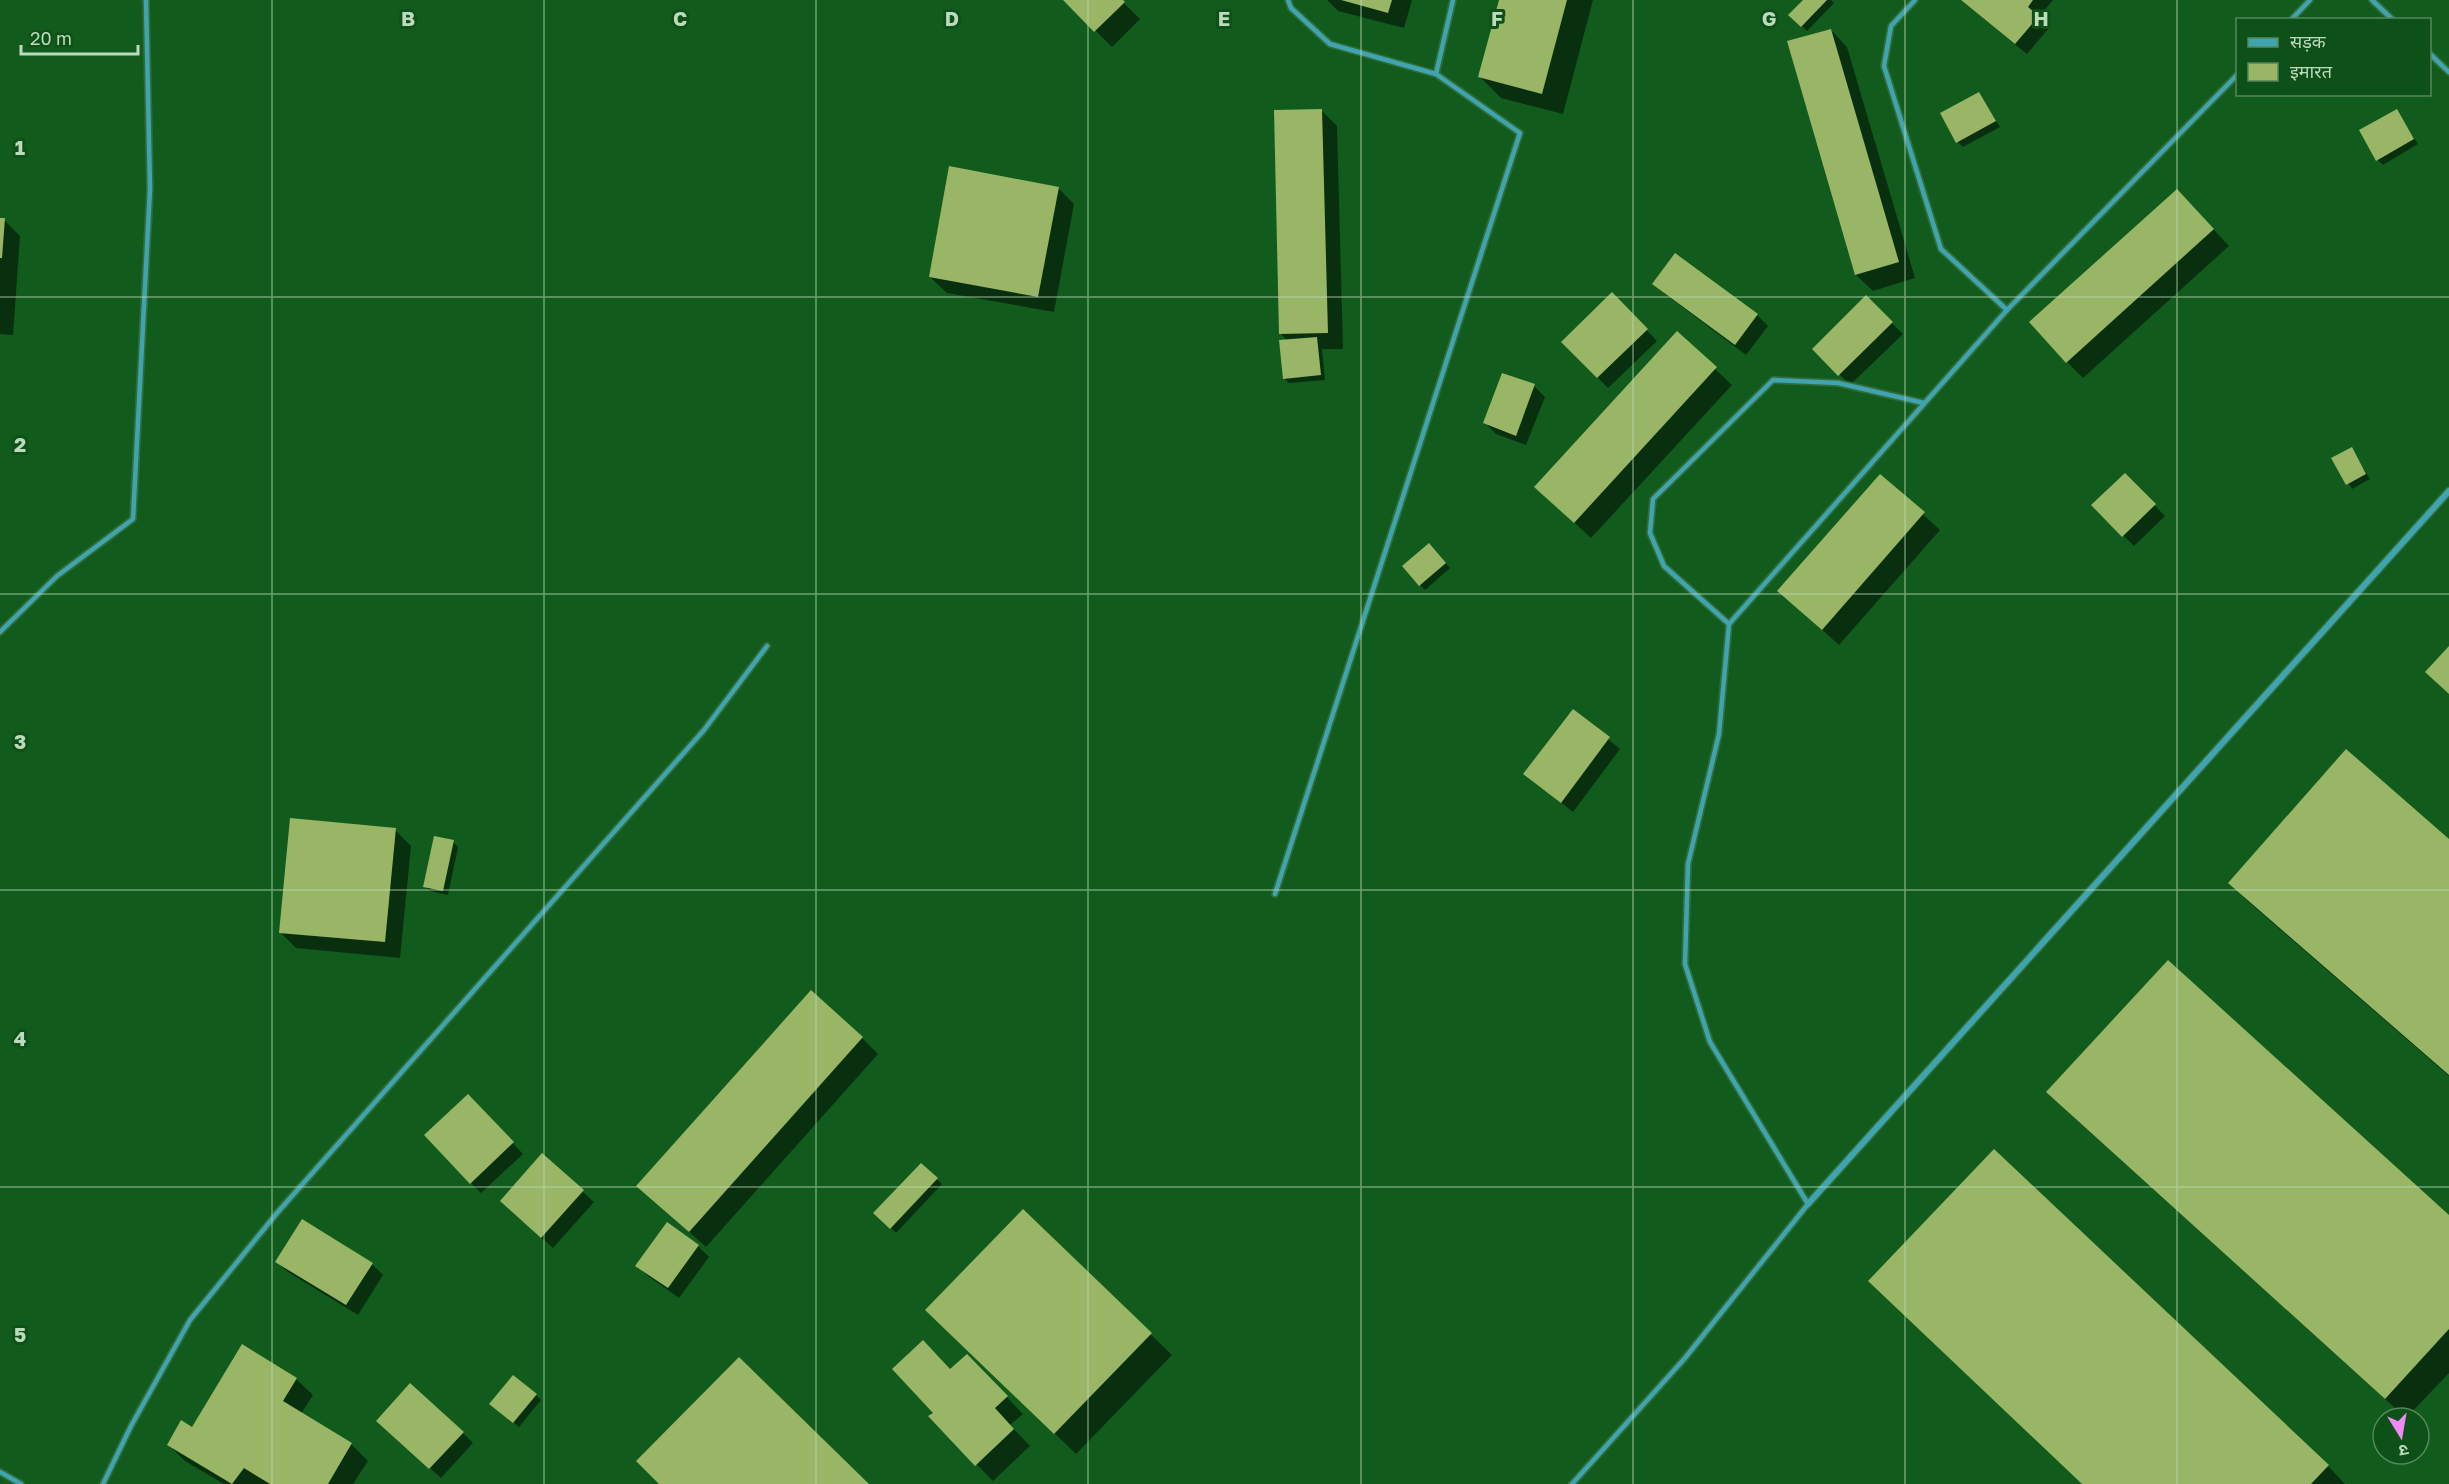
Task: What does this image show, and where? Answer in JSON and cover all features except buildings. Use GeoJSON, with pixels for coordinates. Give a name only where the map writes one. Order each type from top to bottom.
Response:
{"type":"FeatureCollection","features":[{"type":"Feature","properties":{"kind":"street"},"geometry":{"type":"LineString","coordinates":[[1808,1204],[2449,491]]}},
{"type":"Feature","properties":{"kind":"lane"},"geometry":{"type":"LineString","coordinates":[[0,632],[57,576],[133,519],[150,189],[146,0]]}},
{"type":"Feature","properties":{"kind":"lane"},"geometry":{"type":"LineString","coordinates":[[1275,894],[1520,133],[1436,75],[1330,44],[1291,8],[1288,0]]}},
{"type":"Feature","properties":{"kind":"lane"},"geometry":{"type":"LineString","coordinates":[[1436,75],[1454,0]]}},
{"type":"Feature","properties":{"kind":"lane"},"geometry":{"type":"LineString","coordinates":[[1915,0],[1891,26],[1884,66],[1941,249],[2007,310]]}},
{"type":"Feature","properties":{"kind":"lane"},"geometry":{"type":"LineString","coordinates":[[2293,18],[2310,0]]}},
{"type":"Feature","properties":{"kind":"lane"},"geometry":{"type":"LineString","coordinates":[[2372,0],[2391,18]]}},
{"type":"Feature","properties":{"kind":"lane"},"geometry":{"type":"LineString","coordinates":[[2431,55],[2449,72]]}},
{"type":"Feature","properties":{"kind":"lane"},"geometry":{"type":"LineString","coordinates":[[1572,1484],[1685,1358],[1808,1204],[1710,1042],[1685,964],[1688,864],[1719,734],[1729,624],[2007,310],[2236,76]]}},
{"type":"Feature","properties":{"kind":"lane"},"geometry":{"type":"LineString","coordinates":[[1729,624],[1664,566],[1650,533],[1653,499],[1773,380],[1838,383],[1924,403]]}},
{"type":"Feature","properties":{"kind":"lane"},"geometry":{"type":"LineString","coordinates":[[103,1484],[131,1426],[190,1320],[277,1213],[704,730],[767,646]]}},
{"type":"Feature","properties":{"kind":"lane"},"geometry":{"type":"LineString","coordinates":[[0,1472],[21,1484]]}},
{"type":"Feature","properties":{"kind":"shaded area"},"geometry":{"type":"Polygon","coordinates":[[[0,0],[2449,0],[2449,1484],[0,1484],[0,0]]]}}]}
